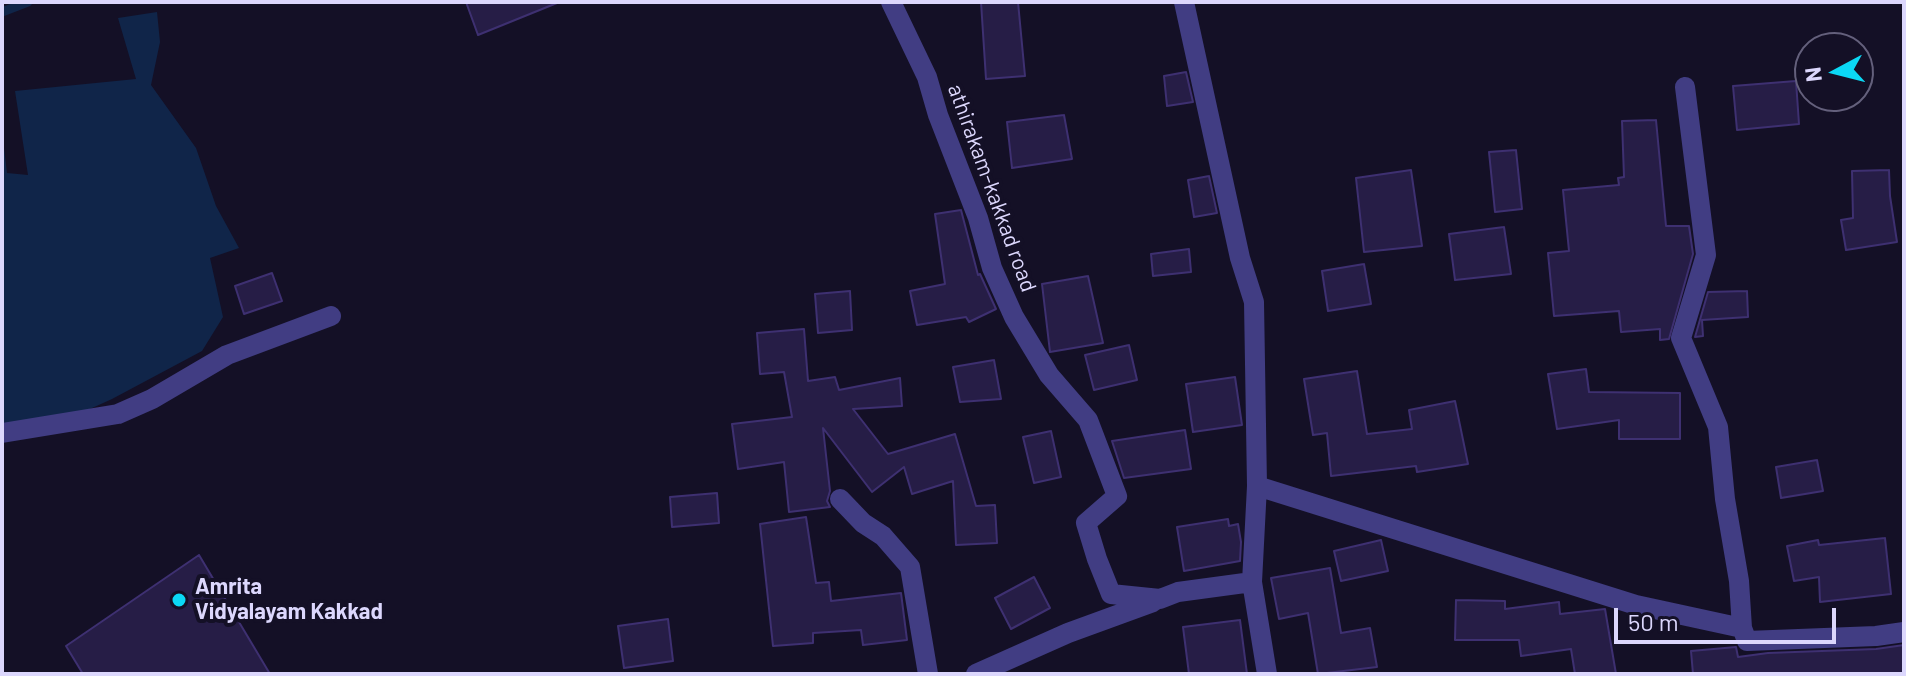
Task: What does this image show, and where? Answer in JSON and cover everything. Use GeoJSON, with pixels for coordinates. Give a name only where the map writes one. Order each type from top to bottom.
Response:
{"type":"FeatureCollection","features":[{"type":"Feature","properties":{"kind":"street","name":"athirakam-kakkad road"},"geometry":{"type":"LineString","coordinates":[[891,2],[927,77],[938,115],[978,218],[992,268],[1014,317],[1049,375],[1088,420],[1117,496],[1086,523],[1111,594],[1160,599],[1178,592],[1252,582]]}},
{"type":"Feature","properties":{"kind":"street"},"geometry":{"type":"LineString","coordinates":[[1184,2],[1240,258],[1254,302],[1257,486],[1252,582],[1267,674]]}},
{"type":"Feature","properties":{"kind":"street"},"geometry":{"type":"LineString","coordinates":[[1685,87],[1706,255],[1681,338],[1718,427],[1725,499],[1739,581],[1742,628],[1747,641],[1904,632]]}},
{"type":"Feature","properties":{"kind":"street"},"geometry":{"type":"LineString","coordinates":[[2,433],[118,414],[152,399],[227,355],[331,316]]}},
{"type":"Feature","properties":{"kind":"street"},"geometry":{"type":"LineString","coordinates":[[1257,486],[1636,605],[1742,628]]}},
{"type":"Feature","properties":{"kind":"street"},"geometry":{"type":"LineString","coordinates":[[840,499],[863,523],[883,536],[910,567],[928,674]]}},
{"type":"Feature","properties":{"kind":"street"},"geometry":{"type":"LineString","coordinates":[[976,674],[1068,633],[1160,599]]}},
{"type":"Feature","properties":{"kind":"water"},"geometry":{"type":"Polygon","coordinates":[[[157,12],[160,42],[151,85],[196,148],[216,206],[239,248],[210,258],[223,317],[202,351],[112,399],[50,427],[2,424],[2,131],[7,173],[28,175],[15,91],[136,79],[118,18],[157,12]]]}},
{"type":"Feature","properties":{"kind":"building"},"geometry":{"type":"Polygon","coordinates":[[[466,2],[557,2],[557,3],[478,35],[466,2]]]}},
{"type":"Feature","properties":{"kind":"building"},"geometry":{"type":"Polygon","coordinates":[[[981,2],[1018,2],[1025,76],[986,79],[981,2]]]}},
{"type":"Feature","properties":{"kind":"building"},"geometry":{"type":"Polygon","coordinates":[[[1186,72],[1193,102],[1167,106],[1164,76],[1186,72]]]}},
{"type":"Feature","properties":{"kind":"building"},"geometry":{"type":"Polygon","coordinates":[[[1794,81],[1794,112],[1798,112],[1799,124],[1737,130],[1733,86],[1794,81]]]}},
{"type":"Feature","properties":{"kind":"building"},"geometry":{"type":"Polygon","coordinates":[[[1064,115],[1072,159],[1012,168],[1007,122],[1064,115]]]}},
{"type":"Feature","properties":{"kind":"building"},"geometry":{"type":"Polygon","coordinates":[[[1656,120],[1666,226],[1689,226],[1693,254],[1669,339],[1660,340],[1660,329],[1621,332],[1619,311],[1554,316],[1548,253],[1569,251],[1563,190],[1619,185],[1618,178],[1624,177],[1622,121],[1656,120]]]}},
{"type":"Feature","properties":{"kind":"building"},"geometry":{"type":"Polygon","coordinates":[[[1516,150],[1522,209],[1495,212],[1489,152],[1516,150]]]}},
{"type":"Feature","properties":{"kind":"building"},"geometry":{"type":"Polygon","coordinates":[[[1411,170],[1422,246],[1364,252],[1356,178],[1411,170]]]}},
{"type":"Feature","properties":{"kind":"building"},"geometry":{"type":"Polygon","coordinates":[[[1889,170],[1897,242],[1846,250],[1841,220],[1853,218],[1852,171],[1889,170]]]}},
{"type":"Feature","properties":{"kind":"building"},"geometry":{"type":"Polygon","coordinates":[[[1209,176],[1217,213],[1194,217],[1188,180],[1209,176]]]}},
{"type":"Feature","properties":{"kind":"building"},"geometry":{"type":"Polygon","coordinates":[[[961,210],[978,275],[996,309],[969,322],[966,317],[917,325],[910,291],[945,284],[935,214],[961,210]]]}},
{"type":"Feature","properties":{"kind":"building"},"geometry":{"type":"Polygon","coordinates":[[[1504,227],[1511,274],[1455,280],[1449,234],[1504,227]]]}},
{"type":"Feature","properties":{"kind":"building"},"geometry":{"type":"Polygon","coordinates":[[[1189,249],[1191,272],[1153,276],[1151,254],[1189,249]]]}},
{"type":"Feature","properties":{"kind":"building"},"geometry":{"type":"Polygon","coordinates":[[[1364,264],[1371,304],[1328,311],[1322,271],[1364,264]]]}},
{"type":"Feature","properties":{"kind":"building"},"geometry":{"type":"Polygon","coordinates":[[[272,273],[282,301],[244,314],[235,286],[272,273]]]}},
{"type":"Feature","properties":{"kind":"building"},"geometry":{"type":"Polygon","coordinates":[[[1088,276],[1103,343],[1050,352],[1042,284],[1088,276]]]}},
{"type":"Feature","properties":{"kind":"building"},"geometry":{"type":"Polygon","coordinates":[[[850,291],[852,330],[818,333],[815,294],[850,291]]]}},
{"type":"Feature","properties":{"kind":"building"},"geometry":{"type":"Polygon","coordinates":[[[1747,291],[1748,317],[1702,320],[1703,336],[1695,337],[1708,292],[1747,291]]]}},
{"type":"Feature","properties":{"kind":"building"},"geometry":{"type":"Polygon","coordinates":[[[804,329],[808,381],[835,377],[839,390],[900,378],[902,406],[853,409],[888,454],[955,434],[976,506],[995,505],[997,543],[956,545],[953,481],[912,494],[904,467],[872,492],[823,428],[830,491],[827,501],[830,507],[789,512],[784,462],[738,469],[732,424],[792,417],[784,372],[760,374],[757,333],[804,329]]]}},
{"type":"Feature","properties":{"kind":"building"},"geometry":{"type":"Polygon","coordinates":[[[1129,345],[1137,380],[1094,390],[1085,355],[1129,345]]]}},
{"type":"Feature","properties":{"kind":"building"},"geometry":{"type":"Polygon","coordinates":[[[994,360],[1001,399],[960,402],[953,367],[994,360]]]}},
{"type":"Feature","properties":{"kind":"building"},"geometry":{"type":"Polygon","coordinates":[[[1586,369],[1589,392],[1680,393],[1680,439],[1619,439],[1619,420],[1557,429],[1548,374],[1586,369]]]}},
{"type":"Feature","properties":{"kind":"building"},"geometry":{"type":"Polygon","coordinates":[[[1357,371],[1367,434],[1412,429],[1409,410],[1455,401],[1468,464],[1417,472],[1416,466],[1331,476],[1327,433],[1313,435],[1304,379],[1357,371]]]}},
{"type":"Feature","properties":{"kind":"building"},"geometry":{"type":"Polygon","coordinates":[[[1235,377],[1242,425],[1193,432],[1186,384],[1235,377]]]}},
{"type":"Feature","properties":{"kind":"building"},"geometry":{"type":"Polygon","coordinates":[[[1185,430],[1191,469],[1124,478],[1112,441],[1185,430]]]}},
{"type":"Feature","properties":{"kind":"building"},"geometry":{"type":"Polygon","coordinates":[[[1051,431],[1061,477],[1034,483],[1023,437],[1051,431]]]}},
{"type":"Feature","properties":{"kind":"building"},"geometry":{"type":"Polygon","coordinates":[[[1817,460],[1823,491],[1781,498],[1776,467],[1817,460]]]}},
{"type":"Feature","properties":{"kind":"building"},"geometry":{"type":"Polygon","coordinates":[[[717,493],[719,523],[672,527],[670,497],[717,493]]]}},
{"type":"Feature","properties":{"kind":"building"},"geometry":{"type":"Polygon","coordinates":[[[806,517],[816,583],[829,582],[831,601],[901,593],[907,640],[863,645],[861,630],[813,633],[813,643],[773,646],[760,524],[806,517]]]}},
{"type":"Feature","properties":{"kind":"building"},"geometry":{"type":"Polygon","coordinates":[[[1228,519],[1229,526],[1238,524],[1240,561],[1184,571],[1177,527],[1228,519]]]}},
{"type":"Feature","properties":{"kind":"building"},"geometry":{"type":"Polygon","coordinates":[[[1885,538],[1891,594],[1820,602],[1819,577],[1794,581],[1787,546],[1818,540],[1819,545],[1885,538]]]}},
{"type":"Feature","properties":{"kind":"building"},"geometry":{"type":"Polygon","coordinates":[[[1381,540],[1388,571],[1341,581],[1334,551],[1381,540]]]}},
{"type":"Feature","properties":{"kind":"building","name":"Amrita Vidyalayam Kakkad"},"geometry":{"type":"Polygon","coordinates":[[[199,555],[270,674],[83,674],[66,646],[199,555]]]}},
{"type":"Feature","properties":{"kind":"building"},"geometry":{"type":"Polygon","coordinates":[[[1330,568],[1341,633],[1370,628],[1377,667],[1318,674],[1308,613],[1279,619],[1271,578],[1330,568]]]}},
{"type":"Feature","properties":{"kind":"building"},"geometry":{"type":"Polygon","coordinates":[[[1034,577],[1050,608],[1011,629],[995,598],[1034,577]]]}},
{"type":"Feature","properties":{"kind":"building"},"geometry":{"type":"Polygon","coordinates":[[[1456,600],[1505,601],[1505,609],[1559,602],[1560,614],[1605,609],[1616,674],[1575,674],[1571,649],[1521,656],[1519,640],[1455,640],[1456,600]]]}},
{"type":"Feature","properties":{"kind":"building"},"geometry":{"type":"Polygon","coordinates":[[[668,619],[673,661],[624,668],[618,626],[668,619]]]}},
{"type":"Feature","properties":{"kind":"building"},"geometry":{"type":"Polygon","coordinates":[[[1240,620],[1247,674],[1189,674],[1183,627],[1240,620]]]}},
{"type":"Feature","properties":{"kind":"building"},"geometry":{"type":"Polygon","coordinates":[[[1904,645],[1904,674],[1693,674],[1691,651],[1736,647],[1738,657],[1904,645]]]}},
{"type":"Feature","properties":{"kind":"waterway"},"geometry":{"type":"LineString","coordinates":[[2,12],[28,2]]}},
{"type":"Feature","properties":{"kind":"place","name":"Amrita Vidyalayam Kakkad"},"geometry":{"type":"Point","coordinates":[179,600]}}]}
